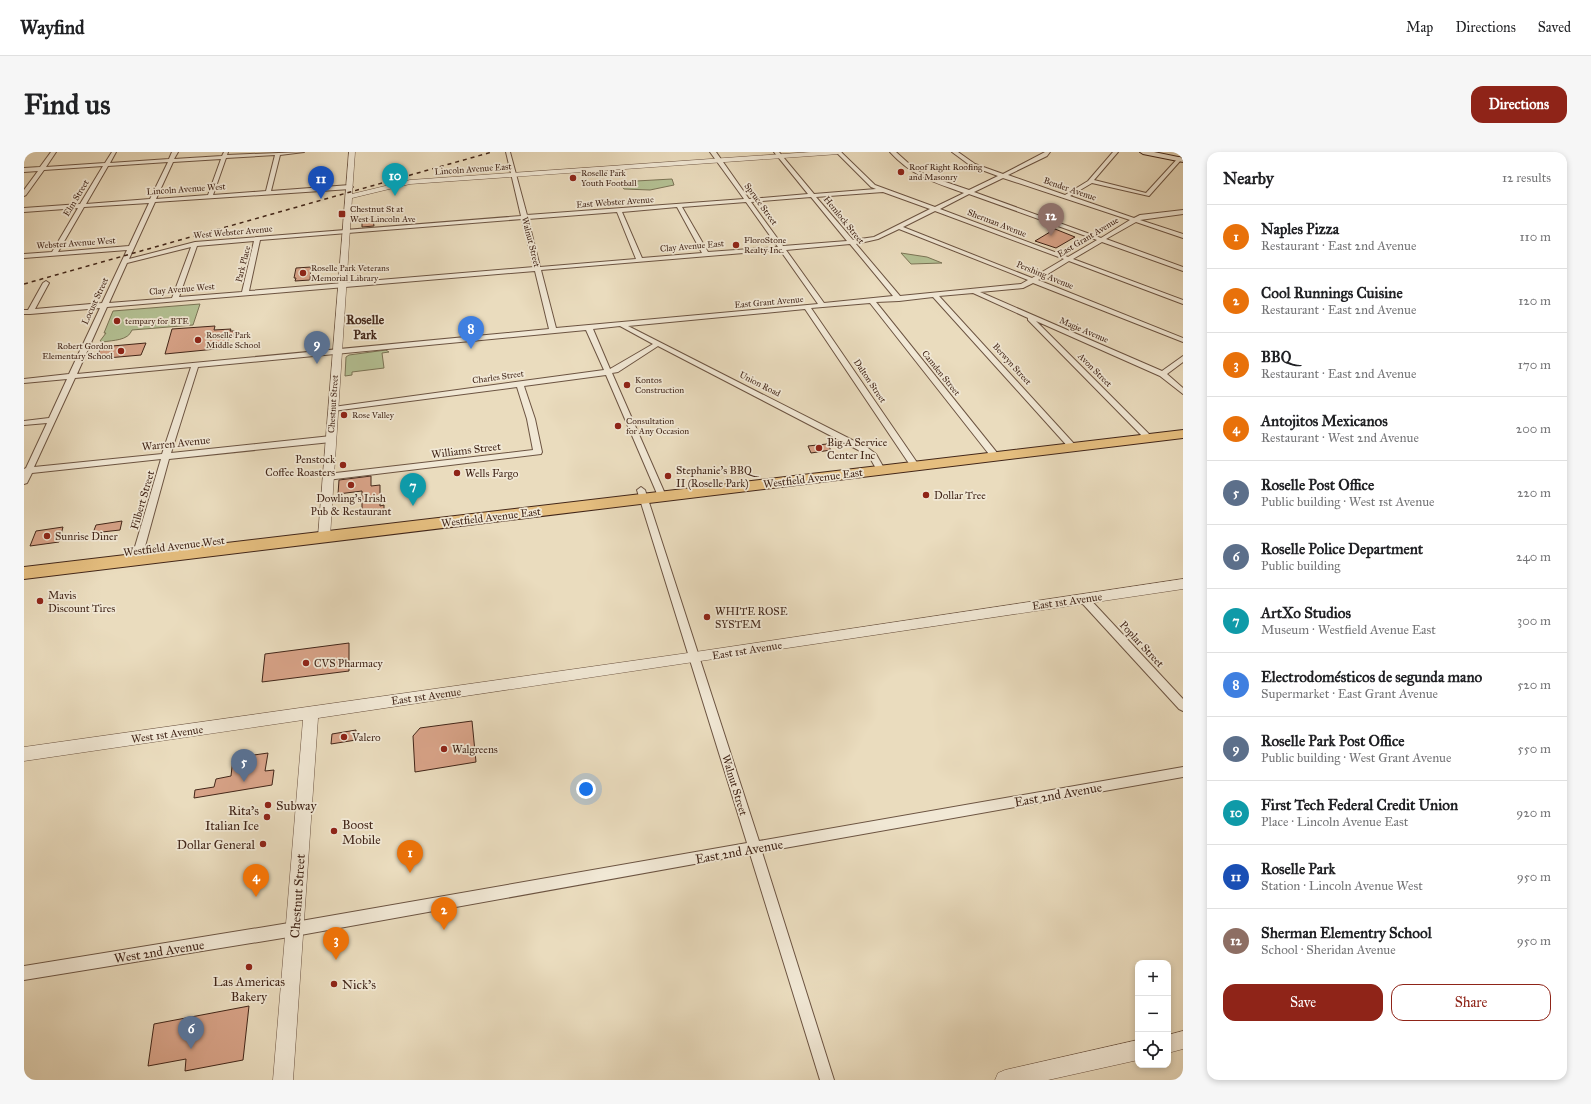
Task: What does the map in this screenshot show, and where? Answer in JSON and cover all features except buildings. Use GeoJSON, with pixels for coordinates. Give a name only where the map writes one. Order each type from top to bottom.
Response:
{"type":"FeatureCollection","features":[{"type":"Feature","properties":{"kind":"main road"},"geometry":{"type":"LineString","coordinates":[[1143,152],[1181,159]]}},
{"type":"Feature","properties":{"kind":"main road","name":"Westfield Avenue East"},"geometry":{"type":"LineString","coordinates":[[324,532],[1146,434],[1183,426]]}},
{"type":"Feature","properties":{"kind":"main road","name":"Westfield Avenue East"},"geometry":{"type":"LineString","coordinates":[[1146,434],[1183,434]]}},
{"type":"Feature","properties":{"kind":"main road","name":"Westfield Avenue West"},"geometry":{"type":"LineString","coordinates":[[24,563],[324,532]]}},
{"type":"Feature","properties":{"kind":"main road","name":"Westfield Avenue West"},"geometry":{"type":"LineString","coordinates":[[24,573],[324,532]]}},
{"type":"Feature","properties":{"kind":"street"},"geometry":{"type":"LineString","coordinates":[[24,194],[54,152]]}},
{"type":"Feature","properties":{"kind":"street","name":"Elm Street"},"geometry":{"type":"LineString","coordinates":[[54,254],[114,152]]}},
{"type":"Feature","properties":{"kind":"street","name":"Locust Street"},"geometry":{"type":"LineString","coordinates":[[24,481],[26,471],[52,420],[174,152]]}},
{"type":"Feature","properties":{"kind":"street"},"geometry":{"type":"LineString","coordinates":[[24,170],[171,160],[225,154],[278,154],[302,152]]}},
{"type":"Feature","properties":{"kind":"street","name":"Chestnut Street"},"geometry":{"type":"LineString","coordinates":[[324,532],[352,152]]}},
{"type":"Feature","properties":{"kind":"street","name":"Walnut Street"},"geometry":{"type":"LineString","coordinates":[[508,152],[553,331]]}},
{"type":"Feature","properties":{"kind":"street","name":"Spruce Street"},"geometry":{"type":"LineString","coordinates":[[713,152],[823,306]]}},
{"type":"Feature","properties":{"kind":"street","name":"Lincoln Avenue East"},"geometry":{"type":"LineString","coordinates":[[349,197],[410,182],[718,161],[778,154],[839,152]]}},
{"type":"Feature","properties":{"kind":"street","name":"Sherman Avenue"},"geometry":{"type":"LineString","coordinates":[[839,152],[873,186],[1183,302]]}},
{"type":"Feature","properties":{"kind":"street"},"geometry":{"type":"LineString","coordinates":[[893,152],[919,174],[1183,269]]}},
{"type":"Feature","properties":{"kind":"street","name":"Bender Avenue"},"geometry":{"type":"LineString","coordinates":[[955,152],[973,165],[1183,236]]}},
{"type":"Feature","properties":{"kind":"street"},"geometry":{"type":"LineString","coordinates":[[1032,152],[1047,153]]}},
{"type":"Feature","properties":{"kind":"street"},"geometry":{"type":"LineString","coordinates":[[1065,197],[1091,181],[1116,152]]}},
{"type":"Feature","properties":{"kind":"street","name":"Clay Avenue East"},"geometry":{"type":"LineString","coordinates":[[342,286],[873,240],[1004,176],[1047,153]]}},
{"type":"Feature","properties":{"kind":"street"},"geometry":{"type":"LineString","coordinates":[[210,197],[225,154]]}},
{"type":"Feature","properties":{"kind":"street"},"geometry":{"type":"LineString","coordinates":[[268,193],[278,154]]}},
{"type":"Feature","properties":{"kind":"street","name":"Hemlock Street"},"geometry":{"type":"LineString","coordinates":[[778,154],[899,299]]}},
{"type":"Feature","properties":{"kind":"street"},"geometry":{"type":"LineString","coordinates":[[1091,181],[1147,195],[1181,159]]}},
{"type":"Feature","properties":{"kind":"street","name":"Lincoln Avenue West"},"geometry":{"type":"LineString","coordinates":[[24,210],[350,186]]}},
{"type":"Feature","properties":{"kind":"street","name":"East Webster Avenue"},"geometry":{"type":"LineString","coordinates":[[346,231],[885,190]]}},
{"type":"Feature","properties":{"kind":"street"},"geometry":{"type":"LineString","coordinates":[[679,206],[706,254]]}},
{"type":"Feature","properties":{"kind":"street"},"geometry":{"type":"LineString","coordinates":[[619,211],[640,260]]}},
{"type":"Feature","properties":{"kind":"street","name":"East Grant Avenue"},"geometry":{"type":"LineString","coordinates":[[24,381],[808,308],[1023,286],[1145,215],[1183,212]]}},
{"type":"Feature","properties":{"kind":"street","name":"Pershing Avenue"},"geometry":{"type":"LineString","coordinates":[[900,227],[1183,340]]}},
{"type":"Feature","properties":{"kind":"street","name":"West Webster Avenue"},"geometry":{"type":"LineString","coordinates":[[124,262],[195,244],[346,231]]}},
{"type":"Feature","properties":{"kind":"street","name":"Park Place"},"geometry":{"type":"LineString","coordinates":[[245,293],[258,238]]}},
{"type":"Feature","properties":{"kind":"street"},"geometry":{"type":"LineString","coordinates":[[175,299],[195,244]]}},
{"type":"Feature","properties":{"kind":"street","name":"Webster Avenue West"},"geometry":{"type":"LineString","coordinates":[[24,256],[130,248]]}},
{"type":"Feature","properties":{"kind":"street"},"geometry":{"type":"LineString","coordinates":[[27,312],[46,283]]}},
{"type":"Feature","properties":{"kind":"street","name":"Clay Avenue West"},"geometry":{"type":"LineString","coordinates":[[27,312],[342,286]]}},
{"type":"Feature","properties":{"kind":"street","name":"Magie Avenue"},"geometry":{"type":"LineString","coordinates":[[975,291],[1163,374],[1183,392]]}},
{"type":"Feature","properties":{"kind":"street","name":"Berwyn Street"},"geometry":{"type":"LineString","coordinates":[[935,295],[1070,443]]}},
{"type":"Feature","properties":{"kind":"street","name":"Camden Street"},"geometry":{"type":"LineString","coordinates":[[872,301],[992,453]]}},
{"type":"Feature","properties":{"kind":"street","name":"Dalton Street"},"geometry":{"type":"LineString","coordinates":[[808,308],[912,462]]}},
{"type":"Feature","properties":{"kind":"street","name":"Avon Street"},"geometry":{"type":"LineString","coordinates":[[1029,316],[1030,320],[1146,434]]}},
{"type":"Feature","properties":{"kind":"street","name":"Union Road"},"geometry":{"type":"LineString","coordinates":[[622,325],[865,450],[871,454],[879,466]]}},
{"type":"Feature","properties":{"kind":"street"},"geometry":{"type":"LineString","coordinates":[[589,328],[661,492]]}},
{"type":"Feature","properties":{"kind":"street","name":"Charles Street"},"geometry":{"type":"LineString","coordinates":[[333,409],[608,372],[615,370],[659,343]]}},
{"type":"Feature","properties":{"kind":"street"},"geometry":{"type":"LineString","coordinates":[[1163,374],[1183,358]]}},
{"type":"Feature","properties":{"kind":"street","name":"Filbert Street"},"geometry":{"type":"LineString","coordinates":[[139,550],[166,455],[195,365]]}},
{"type":"Feature","properties":{"kind":"street","name":"Williams Street"},"geometry":{"type":"LineString","coordinates":[[327,477],[538,452],[531,419],[520,385]]}},
{"type":"Feature","properties":{"kind":"street"},"geometry":{"type":"LineString","coordinates":[[24,423],[52,420]]}},
{"type":"Feature","properties":{"kind":"street","name":"Warren Avenue"},"geometry":{"type":"LineString","coordinates":[[26,471],[331,438]]}},
{"type":"Feature","properties":{"kind":"street","name":"Walnut Street"},"geometry":{"type":"LineString","coordinates":[[642,494],[672,585],[827,1080]]}},
{"type":"Feature","properties":{"kind":"street","name":"East 1st Avenue"},"geometry":{"type":"LineString","coordinates":[[311,713],[695,658],[875,629],[1183,584]]}},
{"type":"Feature","properties":{"kind":"street","name":"Poplar Street"},"geometry":{"type":"LineString","coordinates":[[1084,598],[1183,706]]}},
{"type":"Feature","properties":{"kind":"street","name":"Chestnut Street"},"geometry":{"type":"LineString","coordinates":[[283,1080],[311,713]]}},
{"type":"Feature","properties":{"kind":"street","name":"West 1st Avenue"},"geometry":{"type":"LineString","coordinates":[[24,754],[311,713]]}},
{"type":"Feature","properties":{"kind":"street","name":"East 2nd Avenue"},"geometry":{"type":"LineString","coordinates":[[295,929],[1183,772]]}},
{"type":"Feature","properties":{"kind":"street","name":"West 2nd Avenue"},"geometry":{"type":"LineString","coordinates":[[24,973],[295,929]]}},
{"type":"Feature","properties":{"kind":"street"},"geometry":{"type":"LineString","coordinates":[[1171,1043],[1183,1040]]}},
{"type":"Feature","properties":{"kind":"street"},"geometry":{"type":"LineString","coordinates":[[1004,1080],[1135,1051]]}},
{"type":"Feature","properties":{"kind":"green space"},"geometry":{"type":"Polygon","coordinates":[[[672,179],[674,185],[650,190],[624,189],[618,182],[672,179]]]}},
{"type":"Feature","properties":{"kind":"green space"},"geometry":{"type":"Polygon","coordinates":[[[901,253],[927,257],[942,263],[911,264],[901,253]]]}},
{"type":"Feature","properties":{"kind":"green space"},"geometry":{"type":"Polygon","coordinates":[[[200,304],[193,325],[132,330],[130,334],[124,338],[103,342],[100,341],[106,333],[104,333],[113,311],[200,304]]]}},
{"type":"Feature","properties":{"kind":"green space"},"geometry":{"type":"Polygon","coordinates":[[[386,350],[389,352],[382,353],[384,368],[352,372],[352,375],[345,376],[346,357],[349,355],[386,350]]]}},
{"type":"Feature","properties":{"kind":"railway"},"geometry":{"type":"LineString","coordinates":[[24,284],[492,152]]}},
{"type":"Feature","properties":{"kind":"place","name":"Roof Right Roofing and Masonry"},"geometry":{"type":"Point","coordinates":[901,172]}},
{"type":"Feature","properties":{"kind":"place","name":"Roselle Park Youth Football"},"geometry":{"type":"Point","coordinates":[573,178]}},
{"type":"Feature","properties":{"kind":"place","name":"First Tech Federal Credit Union"},"geometry":{"type":"Point","coordinates":[395,196]}},
{"type":"Feature","properties":{"kind":"place","name":"Roselle Park"},"geometry":{"type":"Point","coordinates":[321,199]}},
{"type":"Feature","properties":{"kind":"place","name":"Chestnut St at West Lincoln Ave"},"geometry":{"type":"Point","coordinates":[342,214]}},
{"type":"Feature","properties":{"kind":"place","name":"Sherman Elementry School"},"geometry":{"type":"Point","coordinates":[1051,236]}},
{"type":"Feature","properties":{"kind":"place","name":"FloroStone Realty Inc."},"geometry":{"type":"Point","coordinates":[736,245]}},
{"type":"Feature","properties":{"kind":"place","name":"Roselle Park Veterans Memorial Library"},"geometry":{"type":"Point","coordinates":[303,273]}},
{"type":"Feature","properties":{"kind":"place","name":"tempary for BTE"},"geometry":{"type":"Point","coordinates":[117,321]}},
{"type":"Feature","properties":{"kind":"place","name":"Roselle Park Middle School"},"geometry":{"type":"Point","coordinates":[198,340]}},
{"type":"Feature","properties":{"kind":"place","name":"Electrodomésticos de segunda mano"},"geometry":{"type":"Point","coordinates":[471,349]}},
{"type":"Feature","properties":{"kind":"place","name":"Robert Gordon Elementary School"},"geometry":{"type":"Point","coordinates":[121,351]}},
{"type":"Feature","properties":{"kind":"place","name":"Roselle Park Post Office"},"geometry":{"type":"Point","coordinates":[317,364]}},
{"type":"Feature","properties":{"kind":"place","name":"Kontos Construction"},"geometry":{"type":"Point","coordinates":[627,385]}},
{"type":"Feature","properties":{"kind":"place","name":"Rose Valley"},"geometry":{"type":"Point","coordinates":[344,415]}},
{"type":"Feature","properties":{"kind":"place","name":"Consultation for Any Occasion"},"geometry":{"type":"Point","coordinates":[618,426]}},
{"type":"Feature","properties":{"kind":"place","name":"Big A Service Center Inc"},"geometry":{"type":"Point","coordinates":[819,448]}},
{"type":"Feature","properties":{"kind":"place","name":"Penstock Coffee Roasters"},"geometry":{"type":"Point","coordinates":[343,465]}},
{"type":"Feature","properties":{"kind":"place","name":"Wells Fargo"},"geometry":{"type":"Point","coordinates":[457,473]}},
{"type":"Feature","properties":{"kind":"place","name":"Stephanie's BBQ II (Roselle Park)"},"geometry":{"type":"Point","coordinates":[668,476]}},
{"type":"Feature","properties":{"kind":"place","name":"Dowling's Irish Pub & Restaurant"},"geometry":{"type":"Point","coordinates":[351,485]}},
{"type":"Feature","properties":{"kind":"place","name":"Dollar Tree"},"geometry":{"type":"Point","coordinates":[926,495]}},
{"type":"Feature","properties":{"kind":"place","name":"ArtXo Studios"},"geometry":{"type":"Point","coordinates":[413,506]}},
{"type":"Feature","properties":{"kind":"place","name":"Sunrise Diner"},"geometry":{"type":"Point","coordinates":[47,536]}},
{"type":"Feature","properties":{"kind":"place","name":"Mavis Discount Tires"},"geometry":{"type":"Point","coordinates":[40,601]}},
{"type":"Feature","properties":{"kind":"place","name":"WHITE ROSE SYSTEM"},"geometry":{"type":"Point","coordinates":[707,617]}},
{"type":"Feature","properties":{"kind":"place","name":"CVS Pharmacy"},"geometry":{"type":"Point","coordinates":[306,663]}},
{"type":"Feature","properties":{"kind":"place","name":"Valero"},"geometry":{"type":"Point","coordinates":[344,737]}},
{"type":"Feature","properties":{"kind":"place","name":"Walgreens"},"geometry":{"type":"Point","coordinates":[444,749]}},
{"type":"Feature","properties":{"kind":"place","name":"Roselle Post Office"},"geometry":{"type":"Point","coordinates":[244,782]}},
{"type":"Feature","properties":{"kind":"place","name":"Subway"},"geometry":{"type":"Point","coordinates":[268,805]}},
{"type":"Feature","properties":{"kind":"place","name":"Rita's Italian Ice"},"geometry":{"type":"Point","coordinates":[267,817]}},
{"type":"Feature","properties":{"kind":"place","name":"Boost Mobile"},"geometry":{"type":"Point","coordinates":[334,831]}},
{"type":"Feature","properties":{"kind":"place","name":"Dollar General"},"geometry":{"type":"Point","coordinates":[263,844]}},
{"type":"Feature","properties":{"kind":"place","name":"Naples Pizza"},"geometry":{"type":"Point","coordinates":[410,873]}},
{"type":"Feature","properties":{"kind":"place","name":"Antojitos Mexicanos"},"geometry":{"type":"Point","coordinates":[256,897]}},
{"type":"Feature","properties":{"kind":"place","name":"Cool Runnings Cuisine"},"geometry":{"type":"Point","coordinates":[444,930]}},
{"type":"Feature","properties":{"kind":"place","name":"BBQ"},"geometry":{"type":"Point","coordinates":[336,960]}},
{"type":"Feature","properties":{"kind":"place","name":"Las Americas Bakery"},"geometry":{"type":"Point","coordinates":[249,967]}},
{"type":"Feature","properties":{"kind":"place","name":"Nick's"},"geometry":{"type":"Point","coordinates":[334,984]}},
{"type":"Feature","properties":{"kind":"place","name":"Roselle Police Department"},"geometry":{"type":"Point","coordinates":[191,1049]}},
{"type":"Feature","properties":{"kind":"district","name":"Roselle Park"},"geometry":{"type":"Point","coordinates":[365,326]}}]}
